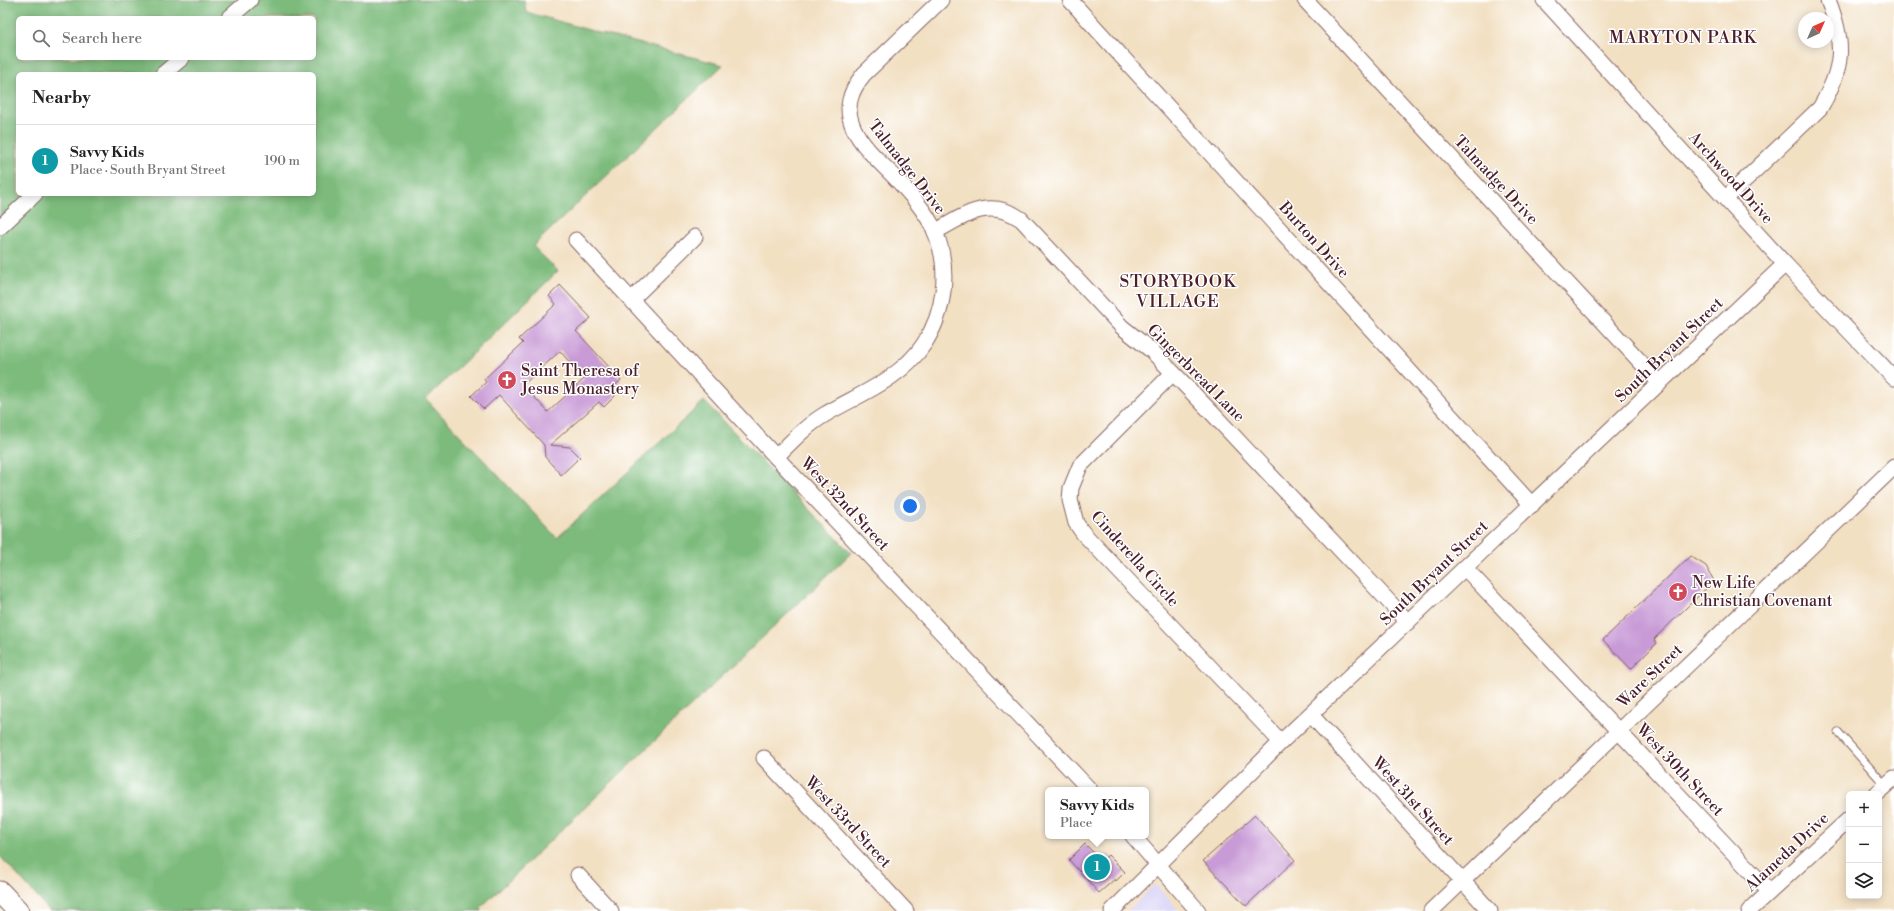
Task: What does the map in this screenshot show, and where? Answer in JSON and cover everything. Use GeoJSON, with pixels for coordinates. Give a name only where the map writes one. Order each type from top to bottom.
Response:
{"type":"FeatureCollection","features":[{"type":"Feature","properties":{"kind":"street"},"geometry":{"type":"LineString","coordinates":[[231,16],[250,0]]}},
{"type":"Feature","properties":{"kind":"street","name":"Talmadge Drive"},"geometry":{"type":"LineString","coordinates":[[776,457],[800,434],[822,416],[892,376],[911,360],[924,344],[939,312],[943,294],[942,258],[935,232],[918,205],[903,186],[857,135],[850,116],[848,105],[854,85],[941,0]]}},
{"type":"Feature","properties":{"kind":"street","name":"Burton Drive"},"geometry":{"type":"LineString","coordinates":[[1070,0],[1532,505]]}},
{"type":"Feature","properties":{"kind":"street","name":"Talmadge Drive"},"geometry":{"type":"LineString","coordinates":[[1305,0],[1660,384]]}},
{"type":"Feature","properties":{"kind":"street","name":"Archwood Drive"},"geometry":{"type":"LineString","coordinates":[[1544,0],[1785,264],[1893,374]]}},
{"type":"Feature","properties":{"kind":"street"},"geometry":{"type":"LineString","coordinates":[[1726,198],[1820,108],[1835,82],[1841,55],[1837,21],[1828,0]]}},
{"type":"Feature","properties":{"kind":"street"},"geometry":{"type":"LineString","coordinates":[[165,72],[180,60]]}},
{"type":"Feature","properties":{"kind":"street"},"geometry":{"type":"LineString","coordinates":[[0,227],[33,196]]}},
{"type":"Feature","properties":{"kind":"street","name":"Gingerbread Lane"},"geometry":{"type":"LineString","coordinates":[[935,232],[958,218],[979,210],[996,209],[1012,212],[1021,219],[1122,327],[1152,351],[1408,622]]}},
{"type":"Feature","properties":{"kind":"street"},"geometry":{"type":"LineString","coordinates":[[632,299],[695,237]]}},
{"type":"Feature","properties":{"kind":"street","name":"West 32nd Street"},"geometry":{"type":"LineString","coordinates":[[576,240],[776,457],[1087,787]]}},
{"type":"Feature","properties":{"kind":"street","name":"South Bryant Street"},"geometry":{"type":"LineString","coordinates":[[1112,911],[1281,742],[1785,264]]}},
{"type":"Feature","properties":{"kind":"street","name":"Cinderella Circle"},"geometry":{"type":"LineString","coordinates":[[1173,373],[1080,466],[1071,488],[1072,512],[1076,523],[1083,533],[1281,742]]}},
{"type":"Feature","properties":{"kind":"street","name":"Ware Street"},"geometry":{"type":"LineString","coordinates":[[1430,911],[1894,467]]}},
{"type":"Feature","properties":{"kind":"street","name":"West 30th Street"},"geometry":{"type":"LineString","coordinates":[[1465,568],[1769,892]]}},
{"type":"Feature","properties":{"kind":"street","name":"West 31st Street"},"geometry":{"type":"LineString","coordinates":[[1310,715],[1490,911]]}},
{"type":"Feature","properties":{"kind":"street","name":"West 33rd Street"},"geometry":{"type":"LineString","coordinates":[[764,758],[906,911]]}},
{"type":"Feature","properties":{"kind":"street","name":"Alameda Drive"},"geometry":{"type":"LineString","coordinates":[[1749,911],[1846,822]]}},
{"type":"Feature","properties":{"kind":"street"},"geometry":{"type":"LineString","coordinates":[[1135,839],[1198,911]]}},
{"type":"Feature","properties":{"kind":"street"},"geometry":{"type":"LineString","coordinates":[[578,875],[611,911]]}},
{"type":"Feature","properties":{"kind":"street"},"geometry":{"type":"LineString","coordinates":[[0,892],[18,911]]}},
{"type":"Feature","properties":{"kind":"lane"},"geometry":{"type":"LineString","coordinates":[[1838,732],[1885,786]]}},
{"type":"Feature","properties":{"kind":"shaded area"},"geometry":{"type":"Polygon","coordinates":[[[1155,884],[1179,911],[1128,911],[1155,884]]]}},
{"type":"Feature","properties":{"kind":"green space"},"geometry":{"type":"Polygon","coordinates":[[[0,0],[524,0],[526,12],[603,34],[723,65],[533,246],[558,271],[426,399],[557,538],[704,401],[851,553],[480,908],[482,911],[50,911],[0,856],[0,0]]]}},
{"type":"Feature","properties":{"kind":"building","name":"Saint Theresa of Jesus Monastery"},"geometry":{"type":"Polygon","coordinates":[[[560,285],[591,318],[576,331],[621,380],[610,390],[615,396],[604,407],[599,402],[550,445],[570,447],[580,457],[561,475],[545,457],[544,445],[499,395],[484,409],[471,396],[486,382],[484,379],[523,343],[519,339],[556,304],[549,296],[560,285]],[[560,351],[523,385],[548,412],[584,379],[560,351]]]}},
{"type":"Feature","properties":{"kind":"building"},"geometry":{"type":"Polygon","coordinates":[[[1690,556],[1706,566],[1714,581],[1654,639],[1657,643],[1631,669],[1603,640],[1690,556]]]}},
{"type":"Feature","properties":{"kind":"building"},"geometry":{"type":"Polygon","coordinates":[[[1255,815],[1295,860],[1246,906],[1203,861],[1255,815]]]}},
{"type":"Feature","properties":{"kind":"building"},"geometry":{"type":"Polygon","coordinates":[[[1085,844],[1102,861],[1108,855],[1125,872],[1116,881],[1115,879],[1099,893],[1069,860],[1085,844]]]}},
{"type":"Feature","properties":{"kind":"place","name":"Saint Theresa of Jesus Monastery"},"geometry":{"type":"Point","coordinates":[507,380]}},
{"type":"Feature","properties":{"kind":"place","name":"New Life Christian Covenant"},"geometry":{"type":"Point","coordinates":[1678,592]}},
{"type":"Feature","properties":{"kind":"place","name":"Savvy Kids"},"geometry":{"type":"Point","coordinates":[1097,867]}},
{"type":"Feature","properties":{"kind":"district","name":"MARYTON PARK"},"geometry":{"type":"Point","coordinates":[1683,38]}},
{"type":"Feature","properties":{"kind":"district","name":"STORYBOOK VILLAGE"},"geometry":{"type":"Point","coordinates":[1178,292]}}]}
